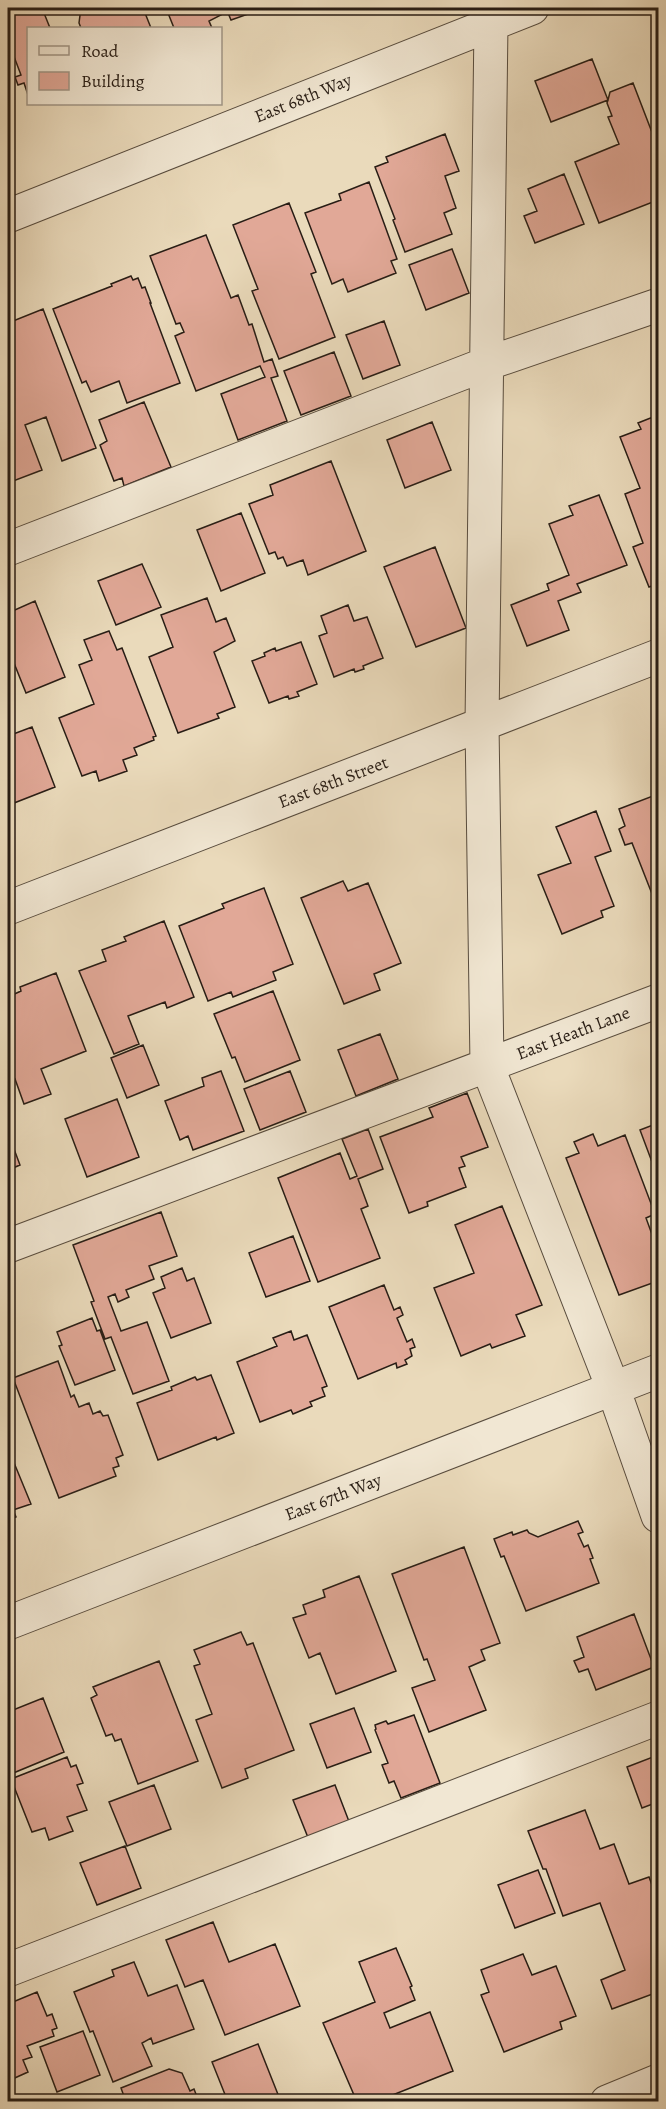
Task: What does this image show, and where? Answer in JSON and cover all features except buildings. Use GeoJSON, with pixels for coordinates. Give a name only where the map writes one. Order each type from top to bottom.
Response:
{"type":"FeatureCollection","features":[{"type":"Feature","properties":{"kind":"street","name":"East 68th Way"},"geometry":{"type":"LineString","coordinates":[[8,216],[532,8]]}},
{"type":"Feature","properties":{"kind":"street"},"geometry":{"type":"LineString","coordinates":[[491,24],[482,724],[487,1065],[613,1388],[658,1516]]}},
{"type":"Feature","properties":{"kind":"street"},"geometry":{"type":"LineString","coordinates":[[8,549],[486,364],[658,305]]}},
{"type":"Feature","properties":{"kind":"street","name":"East 68th Street"},"geometry":{"type":"LineString","coordinates":[[8,908],[658,656]]}},
{"type":"Feature","properties":{"kind":"street","name":"East Heath Lane"},"geometry":{"type":"LineString","coordinates":[[8,1246],[658,1001]]}},
{"type":"Feature","properties":{"kind":"street","name":"East 67th Way"},"geometry":{"type":"LineString","coordinates":[[8,1623],[658,1371]]}},
{"type":"Feature","properties":{"kind":"street"},"geometry":{"type":"LineString","coordinates":[[8,1970],[658,1718]]}},
{"type":"Feature","properties":{"kind":"street"},"geometry":{"type":"LineString","coordinates":[[607,2102],[658,2081]]}}]}
